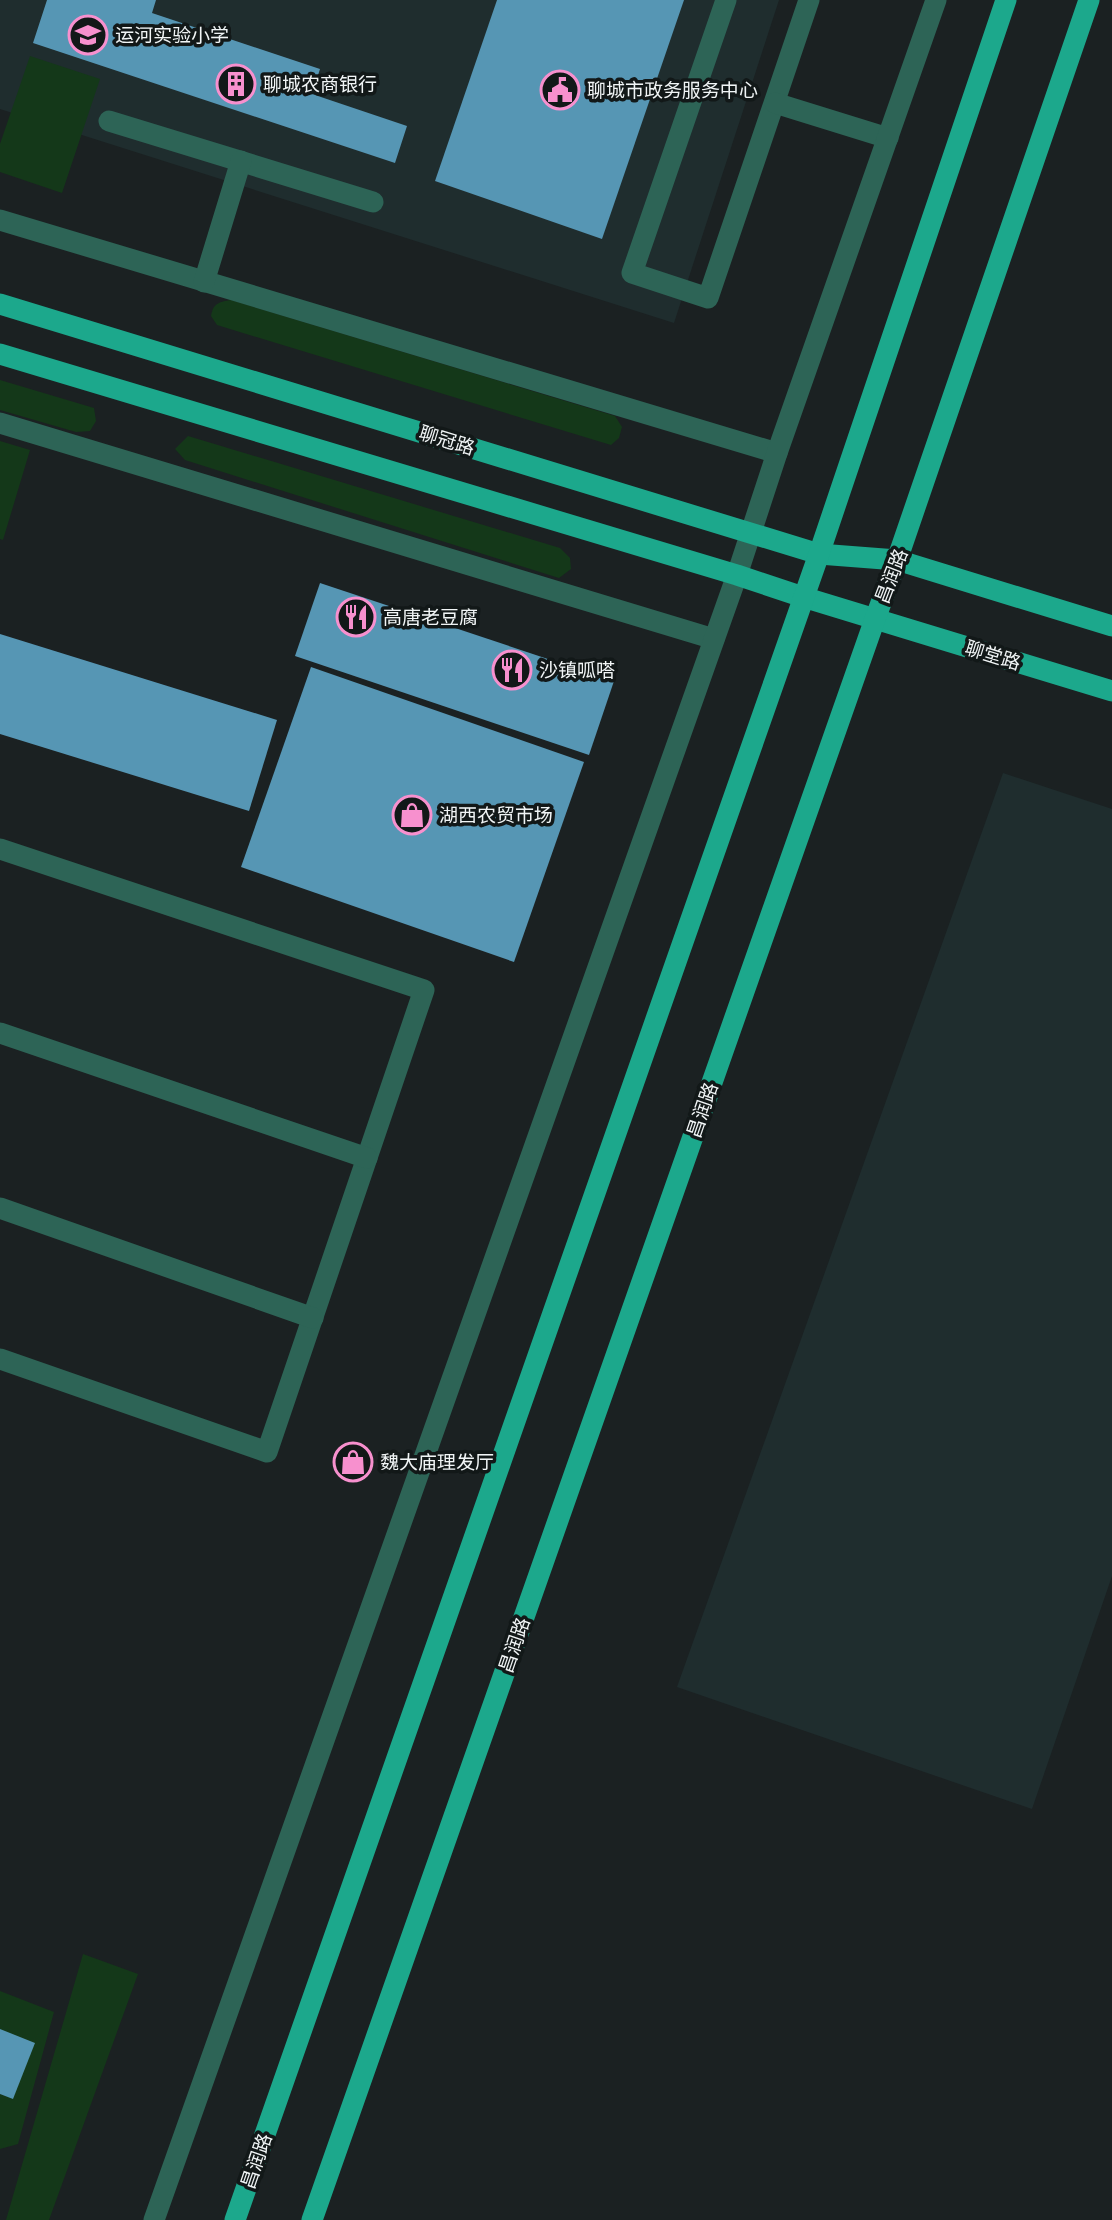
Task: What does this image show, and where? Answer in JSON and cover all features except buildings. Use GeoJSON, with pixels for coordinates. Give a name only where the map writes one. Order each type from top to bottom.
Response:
{"type":"FeatureCollection","features":[{"type":"Feature","properties":{"kind":"main road","name":"昌润路"},"geometry":{"type":"LineString","coordinates":[[235,2220],[819,554],[1006,0]]}},
{"type":"Feature","properties":{"kind":"main road","name":"昌润路"},"geometry":{"type":"LineString","coordinates":[[312,2220],[897,560],[1089,0]]}},
{"type":"Feature","properties":{"kind":"main road","name":"聊冠路"},"geometry":{"type":"LineString","coordinates":[[0,304],[819,554],[897,560],[1112,626]]}},
{"type":"Feature","properties":{"kind":"main road","name":"聊堂路"},"geometry":{"type":"LineString","coordinates":[[0,354],[737,575],[1112,691]]}},
{"type":"Feature","properties":{"kind":"street"},"geometry":{"type":"LineString","coordinates":[[726,0],[632,273],[708,298],[809,0]]}},
{"type":"Feature","properties":{"kind":"street"},"geometry":{"type":"LineString","coordinates":[[154,2220],[737,575],[777,453],[936,0]]}},
{"type":"Feature","properties":{"kind":"street"},"geometry":{"type":"LineString","coordinates":[[775,103],[888,138]]}},
{"type":"Feature","properties":{"kind":"street"},"geometry":{"type":"LineString","coordinates":[[109,121],[373,202]]}},
{"type":"Feature","properties":{"kind":"street"},"geometry":{"type":"LineString","coordinates":[[204,282],[241,161]]}},
{"type":"Feature","properties":{"kind":"street"},"geometry":{"type":"LineString","coordinates":[[0,220],[777,453]]}},
{"type":"Feature","properties":{"kind":"street"},"geometry":{"type":"LineString","coordinates":[[0,423],[714,639]]}},
{"type":"Feature","properties":{"kind":"street"},"geometry":{"type":"LineString","coordinates":[[0,849],[424,990],[267,1452],[0,1359]]}},
{"type":"Feature","properties":{"kind":"street"},"geometry":{"type":"LineString","coordinates":[[0,1033],[367,1158]]}},
{"type":"Feature","properties":{"kind":"street"},"geometry":{"type":"LineString","coordinates":[[0,1208],[313,1318]]}},
{"type":"Feature","properties":{"kind":"shaded area"},"geometry":{"type":"Polygon","coordinates":[[[0,0],[779,0],[674,323],[0,109],[0,0]]]}},
{"type":"Feature","properties":{"kind":"shaded area"},"geometry":{"type":"Polygon","coordinates":[[[1003,773],[1112,809],[1112,1576],[1032,1809],[677,1687],[1003,773]]]}},
{"type":"Feature","properties":{"kind":"green space"},"geometry":{"type":"Polygon","coordinates":[[[30,56],[100,79],[62,193],[0,172],[0,144],[30,56]]]}},
{"type":"Feature","properties":{"kind":"green space"},"geometry":{"type":"Polygon","coordinates":[[[231,300],[615,416],[622,427],[619,438],[611,445],[217,325],[211,316],[213,308],[231,300]]]}},
{"type":"Feature","properties":{"kind":"green space"},"geometry":{"type":"Polygon","coordinates":[[[0,380],[94,408],[96,421],[90,431],[76,432],[0,410],[0,380]]]}},
{"type":"Feature","properties":{"kind":"green space"},"geometry":{"type":"Polygon","coordinates":[[[188,436],[560,548],[570,558],[571,569],[559,578],[185,460],[175,449],[188,436]]]}},
{"type":"Feature","properties":{"kind":"green space"},"geometry":{"type":"Polygon","coordinates":[[[0,441],[30,450],[3,540],[0,539],[0,441]]]}},
{"type":"Feature","properties":{"kind":"green space"},"geometry":{"type":"Polygon","coordinates":[[[83,1954],[138,1974],[49,2220],[6,2220],[83,1954]]]}},
{"type":"Feature","properties":{"kind":"green space"},"geometry":{"type":"Polygon","coordinates":[[[0,1991],[54,2012],[18,2144],[0,2149],[0,2094],[13,2098],[0,2029],[0,1991]]]}},
{"type":"Feature","properties":{"kind":"place","name":"运河实验小学"},"geometry":{"type":"Point","coordinates":[88,35]}},
{"type":"Feature","properties":{"kind":"place","name":"聊城农商银行"},"geometry":{"type":"Point","coordinates":[236,84]}},
{"type":"Feature","properties":{"kind":"place","name":"聊城市政务服务中心"},"geometry":{"type":"Point","coordinates":[560,90]}},
{"type":"Feature","properties":{"kind":"place","name":"高唐老豆腐"},"geometry":{"type":"Point","coordinates":[356,617]}},
{"type":"Feature","properties":{"kind":"place","name":"沙镇呱嗒"},"geometry":{"type":"Point","coordinates":[512,670]}},
{"type":"Feature","properties":{"kind":"place","name":"湖西农贸市场"},"geometry":{"type":"Point","coordinates":[412,815]}},
{"type":"Feature","properties":{"kind":"place","name":"魏大庙理发厅"},"geometry":{"type":"Point","coordinates":[353,1462]}}]}
